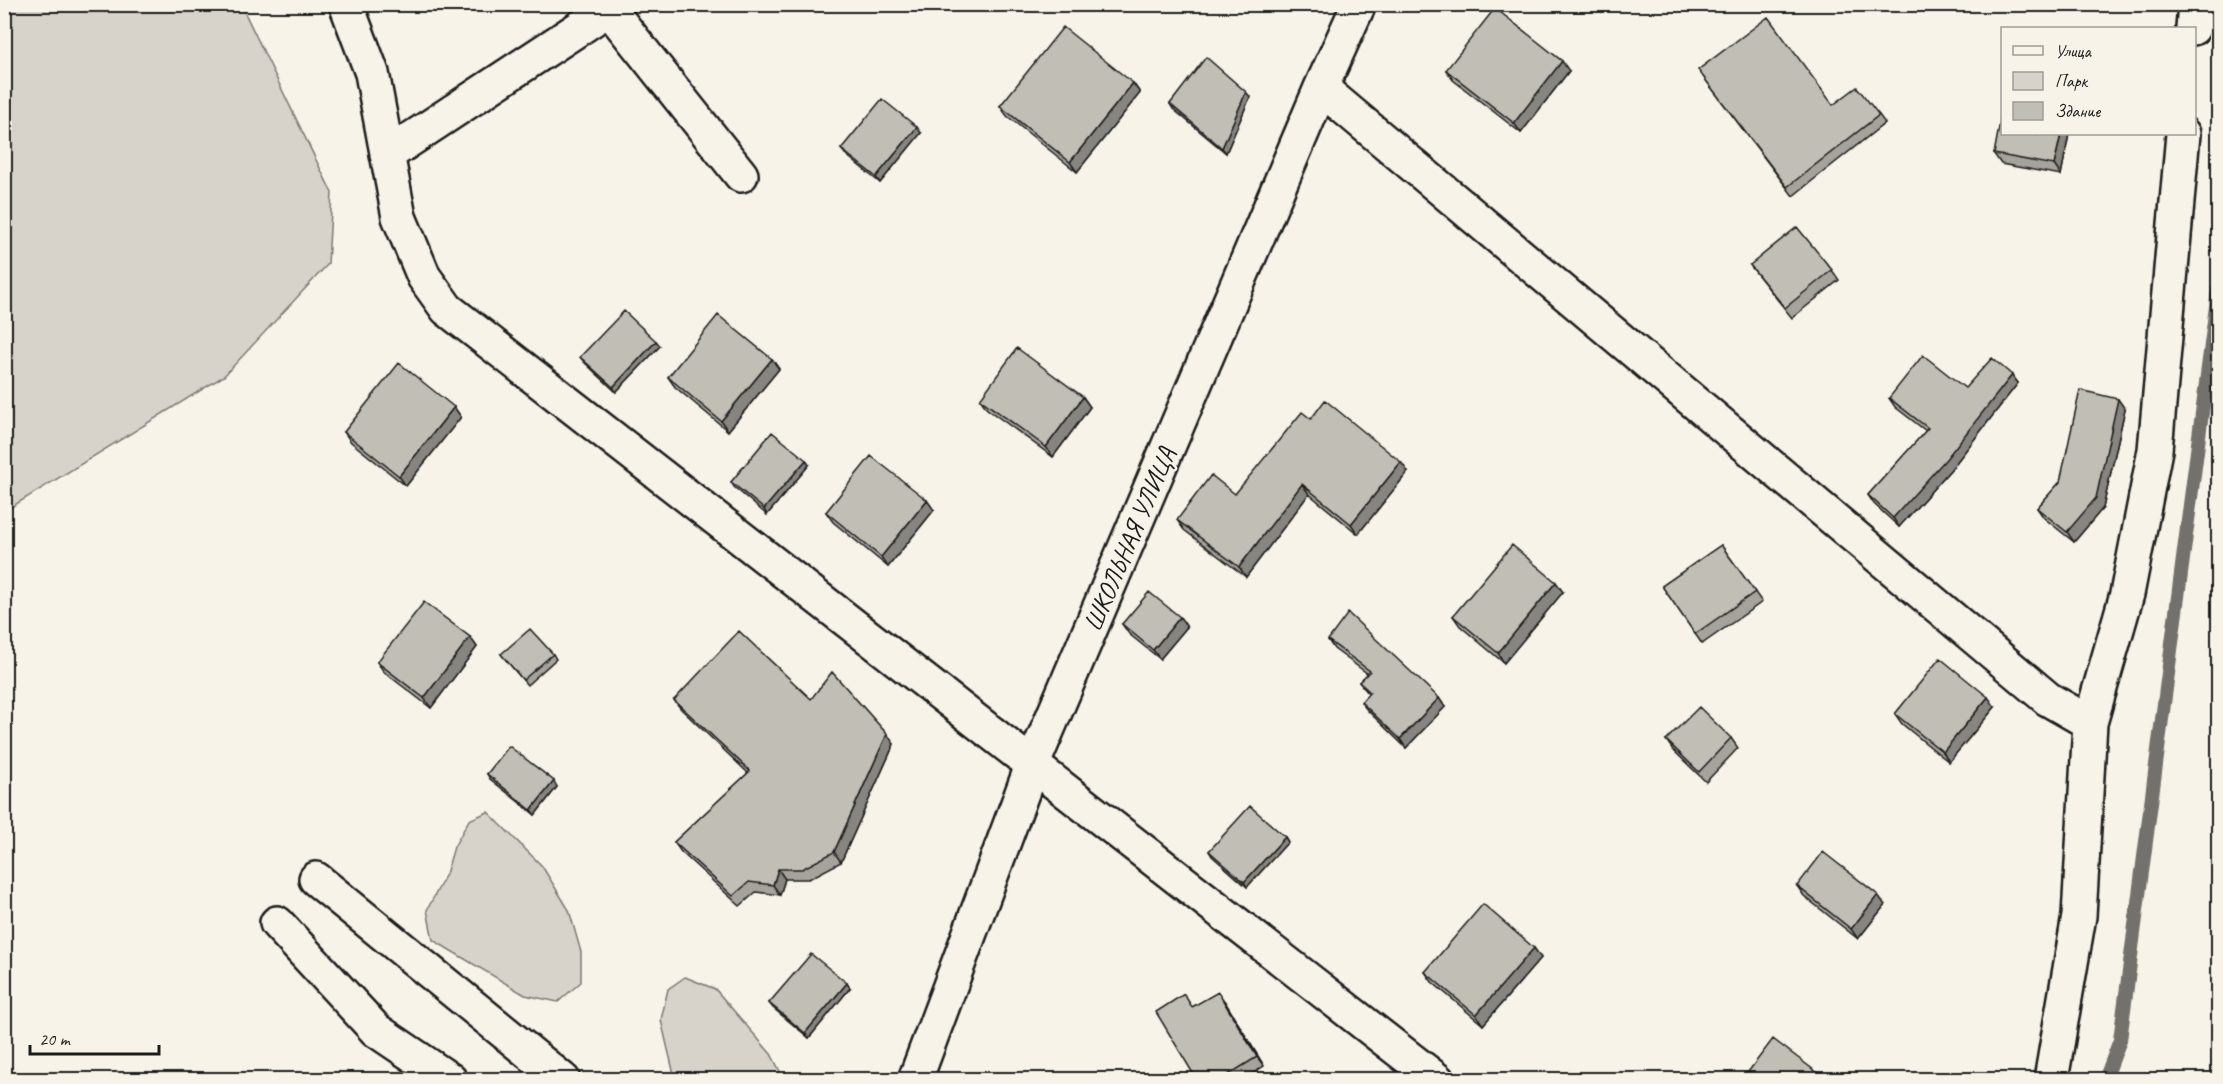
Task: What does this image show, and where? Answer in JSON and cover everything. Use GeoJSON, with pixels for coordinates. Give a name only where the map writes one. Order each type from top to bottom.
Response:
{"type":"FeatureCollection","features":[{"type":"Feature","properties":{"kind":"street"},"geometry":{"type":"LineString","coordinates":[[346,4],[372,73],[399,218],[424,278],[447,309],[1437,1080]]}},
{"type":"Feature","properties":{"kind":"street","name":"ШКОЛЬНАЯ УЛИЦА"},"geometry":{"type":"LineString","coordinates":[[915,1080],[1032,766],[1359,4]]}},
{"type":"Feature","properties":{"kind":"street"},"geometry":{"type":"LineString","coordinates":[[2193,27],[2195,4]]}},
{"type":"Feature","properties":{"kind":"street"},"geometry":{"type":"LineString","coordinates":[[387,155],[613,7],[741,175]]}},
{"type":"Feature","properties":{"kind":"street"},"geometry":{"type":"LineString","coordinates":[[1321,88],[2048,699],[2090,723]]}},
{"type":"Feature","properties":{"kind":"street"},"geometry":{"type":"LineString","coordinates":[[2052,1080],[2079,916],[2090,723],[2127,594],[2155,450],[2183,135]]}},
{"type":"Feature","properties":{"kind":"street"},"geometry":{"type":"LineString","coordinates":[[316,879],[563,1080]]}},
{"type":"Feature","properties":{"kind":"street"},"geometry":{"type":"LineString","coordinates":[[277,923],[376,1030],[450,1080]]}},
{"type":"Feature","properties":{"kind":"green space"},"geometry":{"type":"Polygon","coordinates":[[[5,4],[241,5],[332,193],[328,264],[224,376],[5,511],[5,4]]]}},
{"type":"Feature","properties":{"kind":"green space"},"geometry":{"type":"Polygon","coordinates":[[[488,812],[542,866],[569,910],[581,952],[581,982],[558,1002],[525,995],[433,940],[427,910],[446,874],[454,847],[469,820],[488,812]]]}},
{"type":"Feature","properties":{"kind":"green space"},"geometry":{"type":"Polygon","coordinates":[[[685,977],[715,989],[771,1054],[784,1079],[675,1079],[661,1020],[668,989],[685,977]]]}},
{"type":"Feature","properties":{"kind":"building"},"geometry":{"type":"Polygon","coordinates":[[[1495,8],[1562,61],[1514,123],[1446,70],[1495,8]]]}},
{"type":"Feature","properties":{"kind":"building"},"geometry":{"type":"Polygon","coordinates":[[[1768,17],[1833,105],[1857,87],[1879,115],[1787,187],[1698,70],[1768,17]]]}},
{"type":"Feature","properties":{"kind":"building"},"geometry":{"type":"Polygon","coordinates":[[[1063,27],[1133,83],[1070,162],[1000,106],[1063,27]]]}},
{"type":"Feature","properties":{"kind":"building"},"geometry":{"type":"Polygon","coordinates":[[[1206,57],[1246,92],[1222,148],[1170,104],[1206,57]]]}},
{"type":"Feature","properties":{"kind":"building"},"geometry":{"type":"Polygon","coordinates":[[[882,99],[917,127],[876,177],[841,149],[882,99]]]}},
{"type":"Feature","properties":{"kind":"building"},"geometry":{"type":"Polygon","coordinates":[[[2001,116],[2001,135],[2061,135],[2054,165],[1994,154],[2001,116]]]}},
{"type":"Feature","properties":{"kind":"building"},"geometry":{"type":"Polygon","coordinates":[[[1797,227],[1832,270],[1785,308],[1750,265],[1797,227]]]}},
{"type":"Feature","properties":{"kind":"building"},"geometry":{"type":"Polygon","coordinates":[[[624,311],[656,341],[613,387],[580,357],[624,311]]]}},
{"type":"Feature","properties":{"kind":"building"},"geometry":{"type":"Polygon","coordinates":[[[718,315],[772,359],[721,421],[668,377],[718,315]]]}},
{"type":"Feature","properties":{"kind":"building"},"geometry":{"type":"Polygon","coordinates":[[[1017,348],[1083,397],[1046,447],[980,399],[1017,348]]]}},
{"type":"Feature","properties":{"kind":"building"},"geometry":{"type":"Polygon","coordinates":[[[1923,355],[1965,388],[1992,358],[2012,375],[1946,459],[1893,518],[1868,495],[1928,428],[1889,398],[1923,355]]]}},
{"type":"Feature","properties":{"kind":"building"},"geometry":{"type":"Polygon","coordinates":[[[399,363],[454,407],[399,476],[344,432],[399,363]]]}},
{"type":"Feature","properties":{"kind":"building"},"geometry":{"type":"Polygon","coordinates":[[[2080,390],[2118,399],[2096,498],[2067,532],[2037,508],[2060,482],[2080,390]]]}},
{"type":"Feature","properties":{"kind":"building"},"geometry":{"type":"Polygon","coordinates":[[[1325,400],[1401,462],[1351,524],[1302,484],[1239,567],[1177,520],[1211,475],[1235,494],[1302,412],[1311,419],[1325,400]]]}},
{"type":"Feature","properties":{"kind":"building"},"geometry":{"type":"Polygon","coordinates":[[[772,432],[806,460],[764,509],[731,482],[772,432]]]}},
{"type":"Feature","properties":{"kind":"building"},"geometry":{"type":"Polygon","coordinates":[[[871,456],[927,500],[881,557],[826,512],[871,456]]]}},
{"type":"Feature","properties":{"kind":"building"},"geometry":{"type":"Polygon","coordinates":[[[1512,545],[1556,582],[1498,653],[1453,616],[1512,545]]]}},
{"type":"Feature","properties":{"kind":"building"},"geometry":{"type":"Polygon","coordinates":[[[1721,545],[1755,592],[1695,634],[1662,586],[1721,545]]]}},
{"type":"Feature","properties":{"kind":"building"},"geometry":{"type":"Polygon","coordinates":[[[1149,592],[1180,617],[1153,650],[1122,624],[1149,592]]]}},
{"type":"Feature","properties":{"kind":"building"},"geometry":{"type":"Polygon","coordinates":[[[424,602],[470,637],[424,698],[377,662],[424,602]]]}},
{"type":"Feature","properties":{"kind":"building"},"geometry":{"type":"Polygon","coordinates":[[[1348,613],[1439,698],[1400,739],[1361,702],[1370,692],[1359,682],[1370,671],[1328,640],[1348,613]]]}},
{"type":"Feature","properties":{"kind":"building"},"geometry":{"type":"Polygon","coordinates":[[[530,629],[553,654],[523,680],[501,654],[530,629]]]}},
{"type":"Feature","properties":{"kind":"building"},"geometry":{"type":"Polygon","coordinates":[[[739,631],[811,699],[832,672],[887,734],[834,852],[802,869],[778,869],[773,885],[749,882],[733,896],[674,842],[750,771],[674,700],[739,631]]]}},
{"type":"Feature","properties":{"kind":"building"},"geometry":{"type":"Polygon","coordinates":[[[1940,658],[1988,697],[1943,752],[1895,714],[1940,658]]]}},
{"type":"Feature","properties":{"kind":"building"},"geometry":{"type":"Polygon","coordinates":[[[1699,707],[1731,738],[1699,772],[1666,740],[1699,707]]]}},
{"type":"Feature","properties":{"kind":"building"},"geometry":{"type":"Polygon","coordinates":[[[509,746],[554,781],[531,810],[487,774],[509,746]]]}},
{"type":"Feature","properties":{"kind":"building"},"geometry":{"type":"Polygon","coordinates":[[[1250,806],[1285,837],[1244,882],[1209,851],[1250,806]]]}},
{"type":"Feature","properties":{"kind":"building"},"geometry":{"type":"Polygon","coordinates":[[[1823,852],[1878,895],[1851,929],[1797,886],[1823,852]]]}},
{"type":"Feature","properties":{"kind":"building"},"geometry":{"type":"Polygon","coordinates":[[[1483,904],[1534,948],[1476,1015],[1425,972],[1483,904]]]}},
{"type":"Feature","properties":{"kind":"building"},"geometry":{"type":"Polygon","coordinates":[[[811,954],[847,983],[805,1033],[769,1003],[811,954]]]}},
{"type":"Feature","properties":{"kind":"building"},"geometry":{"type":"Polygon","coordinates":[[[1218,992],[1257,1057],[1220,1080],[1197,1080],[1156,1012],[1184,994],[1192,1007],[1218,992]]]}},
{"type":"Feature","properties":{"kind":"building"},"geometry":{"type":"Polygon","coordinates":[[[1773,1039],[1827,1080],[1742,1080],[1773,1039]]]}},
{"type":"Feature","properties":{"kind":"waterway"},"geometry":{"type":"LineString","coordinates":[[2105,1080],[2120,1040],[2218,291]]}}]}
